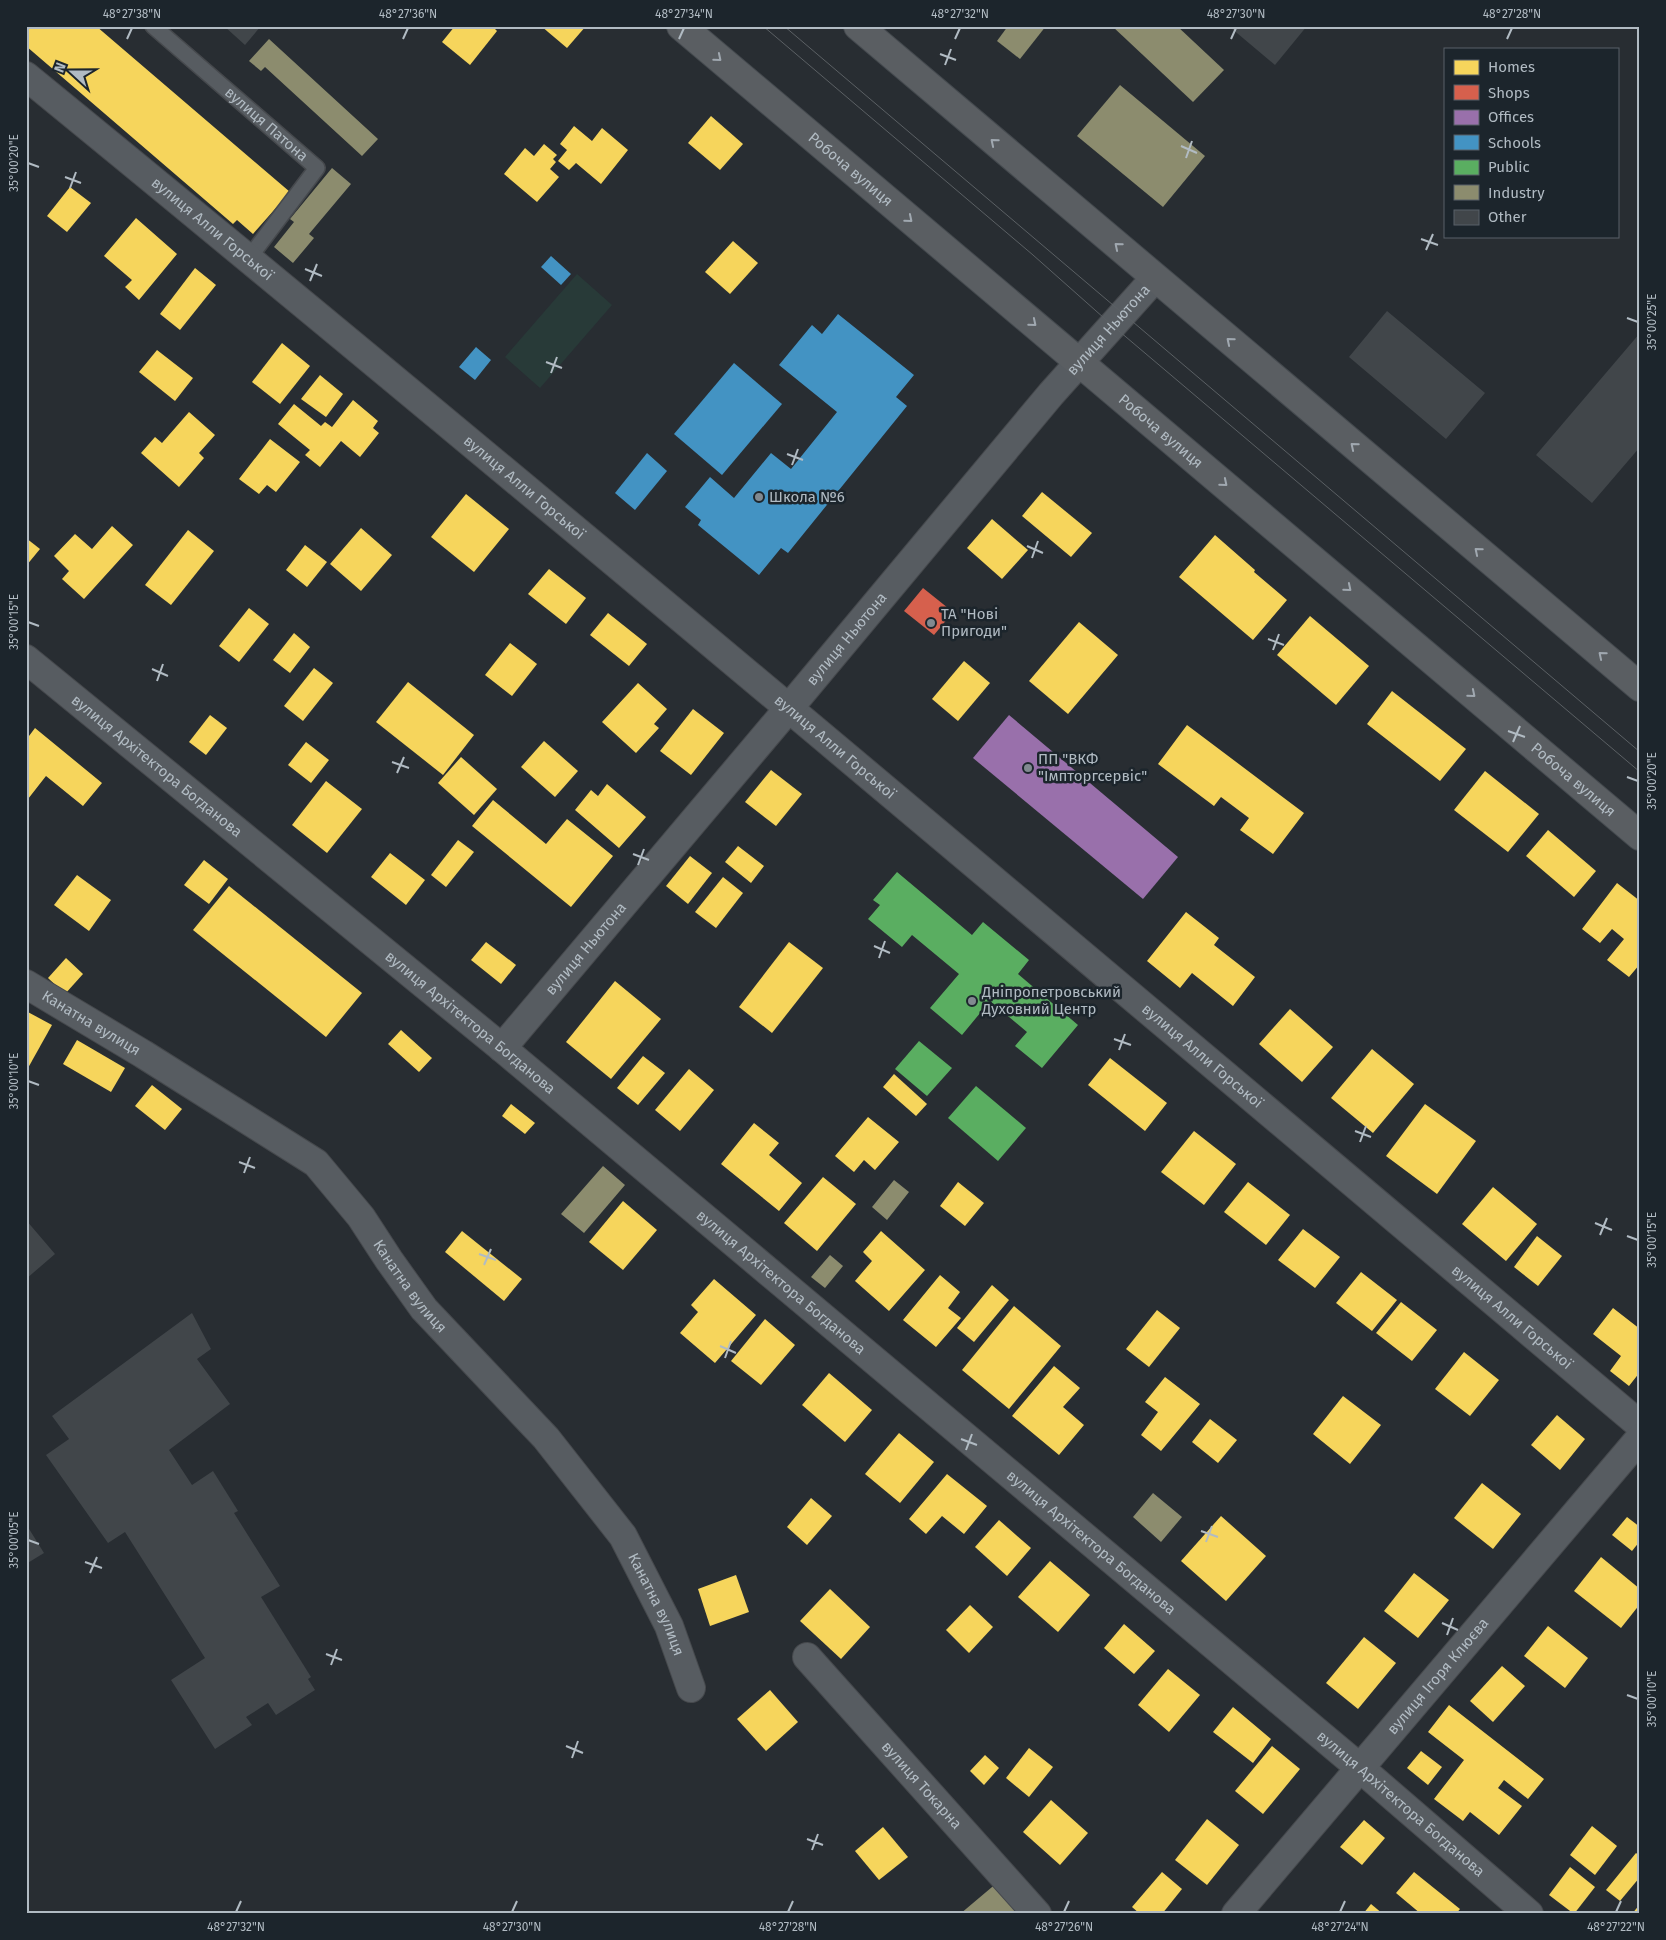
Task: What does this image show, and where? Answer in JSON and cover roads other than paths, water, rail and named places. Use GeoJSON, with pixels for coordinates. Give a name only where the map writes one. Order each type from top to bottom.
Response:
{"type":"FeatureCollection","features":[{"type":"Feature","properties":{"kind":"main road","name":"Робоча вулиця"},"geometry":{"type":"LineString","coordinates":[[681,26],[1640,836]]}},
{"type":"Feature","properties":{"kind":"main road"},"geometry":{"type":"LineString","coordinates":[[858,26],[1640,687]]}},
{"type":"Feature","properties":{"kind":"street","name":"вулиця Алли Горської"},"geometry":{"type":"LineString","coordinates":[[26,76],[249,258],[790,708],[1640,1425]]}},
{"type":"Feature","properties":{"kind":"street","name":"вулиця Ньютона"},"geometry":{"type":"LineString","coordinates":[[502,1048],[790,708],[1079,362],[1155,278]]}},
{"type":"Feature","properties":{"kind":"street","name":"вулиця Архітектора Богданова"},"geometry":{"type":"LineString","coordinates":[[26,659],[502,1048],[1360,1768],[1529,1914]]}},
{"type":"Feature","properties":{"kind":"street","name":"Канатна вулиця"},"geometry":{"type":"LineString","coordinates":[[26,984],[159,1064],[316,1163],[361,1217],[424,1310],[546,1438],[622,1536],[669,1626],[691,1688]]}},
{"type":"Feature","properties":{"kind":"street","name":"вулиця Ігоря Клюєва"},"geometry":{"type":"LineString","coordinates":[[1236,1914],[1640,1438]]}},
{"type":"Feature","properties":{"kind":"street","name":"вулиця Токарна"},"geometry":{"type":"LineString","coordinates":[[807,1658],[1037,1914]]}},
{"type":"Feature","properties":{"kind":"lane","name":"вулиця Патона"},"geometry":{"type":"LineString","coordinates":[[153,26],[317,168],[249,258]]}},
{"type":"Feature","properties":{"kind":"tram line"},"geometry":{"type":"LineString","coordinates":[[763,26],[1033,255],[1113,326],[1640,772]]}},
{"type":"Feature","properties":{"kind":"tram line"},"geometry":{"type":"LineString","coordinates":[[784,26],[1640,752]]}},
{"type":"Feature","properties":{"kind":"place","name":"Школа №6"},"geometry":{"type":"Point","coordinates":[759,497]}},
{"type":"Feature","properties":{"kind":"place","name":"ТА \"Нові Пригоди\""},"geometry":{"type":"Point","coordinates":[931,623]}},
{"type":"Feature","properties":{"kind":"place","name":"ПП \"ВКФ \"Імпторгсервіс\""},"geometry":{"type":"Point","coordinates":[1028,768]}},
{"type":"Feature","properties":{"kind":"place","name":"Дніпропетровський Духовний Центр"},"geometry":{"type":"Point","coordinates":[972,1001]}}]}
